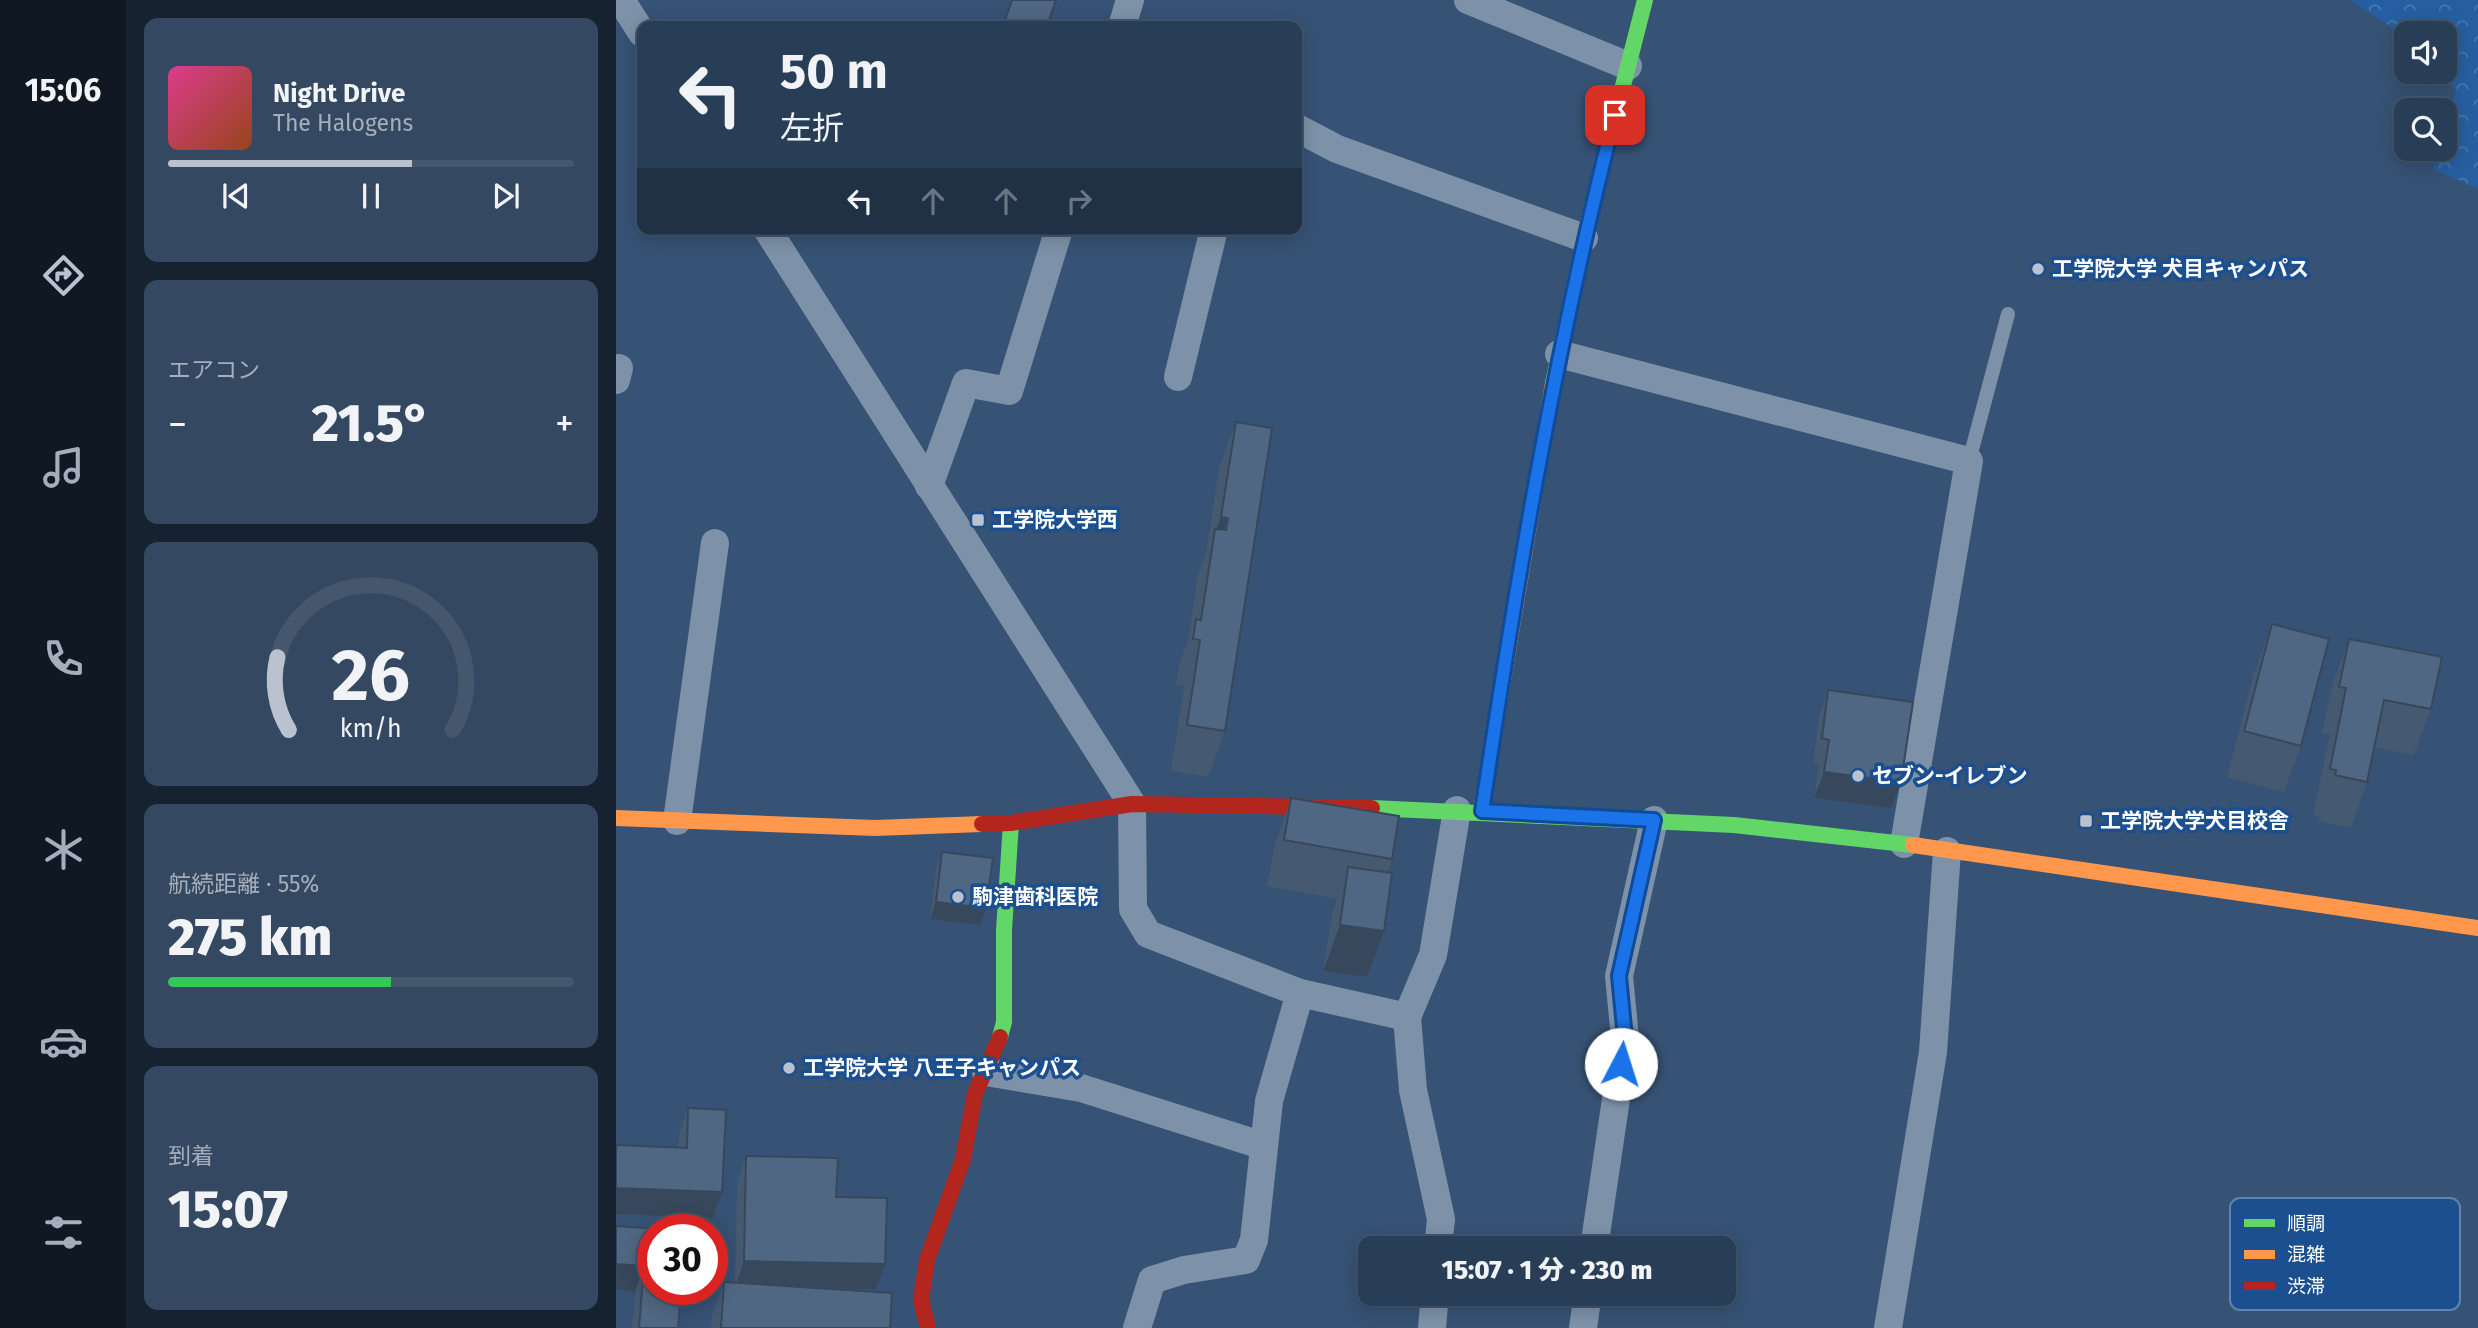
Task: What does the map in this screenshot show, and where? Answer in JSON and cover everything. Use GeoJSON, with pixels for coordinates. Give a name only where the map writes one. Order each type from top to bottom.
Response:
{"type":"FeatureCollection","features":[{"type":"Feature","properties":{"kind":"street"},"geometry":{"type":"LineString","coordinates":[[621,0],[637,25]]}},
{"type":"Feature","properties":{"kind":"street"},"geometry":{"type":"LineString","coordinates":[[1124,21],[1130,0]]}},
{"type":"Feature","properties":{"kind":"street"},"geometry":{"type":"LineString","coordinates":[[1468,0],[1628,66]]}},
{"type":"Feature","properties":{"kind":"street"},"geometry":{"type":"LineString","coordinates":[[1439,1236],[1441,1219],[1413,1090],[1407,1017],[1433,955],[1469,810],[1584,238],[1645,0]]}},
{"type":"Feature","properties":{"kind":"street"},"geometry":{"type":"LineString","coordinates":[[1302,131],[1337,149],[1584,238]]}},
{"type":"Feature","properties":{"kind":"street"},"geometry":{"type":"LineString","coordinates":[[770,235],[1132,804],[1133,909],[1148,934],[1300,993],[1407,1017]]}},
{"type":"Feature","properties":{"kind":"street"},"geometry":{"type":"LineString","coordinates":[[929,486],[966,383],[1009,391],[1057,235]]}},
{"type":"Feature","properties":{"kind":"street"},"geometry":{"type":"LineString","coordinates":[[1178,377],[1213,235]]}},
{"type":"Feature","properties":{"kind":"street"},"geometry":{"type":"LineString","coordinates":[[1559,354],[1969,461],[1904,844]]}},
{"type":"Feature","properties":{"kind":"street"},"geometry":{"type":"LineString","coordinates":[[677,821],[715,543]]}},
{"type":"Feature","properties":{"kind":"street"},"geometry":{"type":"LineString","coordinates":[[616,818],[875,828],[1011,823],[1132,804],[1469,810],[1654,820],[1734,825],[1904,844],[2478,928]]}},
{"type":"Feature","properties":{"kind":"street"},"geometry":{"type":"LineString","coordinates":[[1596,1236],[1625,1038],[1619,976],[1654,820]]}},
{"type":"Feature","properties":{"kind":"street"},"geometry":{"type":"LineString","coordinates":[[928,1328],[921,1300],[927,1260],[963,1159],[975,1094],[998,1049],[1004,1022],[1004,930],[1011,823]]}},
{"type":"Feature","properties":{"kind":"street"},"geometry":{"type":"LineString","coordinates":[[1888,1328],[1933,1052],[1947,851]]}},
{"type":"Feature","properties":{"kind":"street"},"geometry":{"type":"LineString","coordinates":[[1138,1328],[1152,1280],[1184,1270],[1245,1260],[1254,1240],[1269,1101],[1300,993]]}},
{"type":"Feature","properties":{"kind":"street"},"geometry":{"type":"LineString","coordinates":[[986,1072],[1081,1088],[1264,1146]]}},
{"type":"Feature","properties":{"kind":"street"},"geometry":{"type":"LineString","coordinates":[[1432,1328],[1434,1306]]}},
{"type":"Feature","properties":{"kind":"street"},"geometry":{"type":"LineString","coordinates":[[1583,1328],[1586,1306]]}},
{"type":"Feature","properties":{"kind":"lane"},"geometry":{"type":"LineString","coordinates":[[1969,461],[2008,314]]}},
{"type":"Feature","properties":{"kind":"green space"},"geometry":{"type":"Polygon","coordinates":[[[2350,0],[2478,0],[2478,189],[2434,169],[2436,161],[2457,161],[2457,98],[2454,98],[2456,90],[2451,84],[2457,84],[2457,21],[2394,21],[2394,29],[2350,0]]]}},
{"type":"Feature","properties":{"kind":"building"},"geometry":{"type":"Polygon","coordinates":[[[1012,0],[1056,0],[1049,21],[1005,21],[1012,0]]]}},
{"type":"Feature","properties":{"kind":"building"},"geometry":{"type":"Polygon","coordinates":[[[1236,422],[1272,428],[1225,731],[1187,725],[1200,640],[1193,639],[1196,619],[1201,620],[1215,529],[1226,530],[1228,518],[1221,517],[1236,422]]]}},
{"type":"Feature","properties":{"kind":"building"},"geometry":{"type":"Polygon","coordinates":[[[2272,624],[2329,639],[2301,746],[2244,731],[2272,624]]]}},
{"type":"Feature","properties":{"kind":"building"},"geometry":{"type":"Polygon","coordinates":[[[2349,639],[2442,657],[2431,709],[2384,700],[2367,782],[2335,775],[2336,770],[2330,769],[2346,688],[2339,687],[2349,639]]]}},
{"type":"Feature","properties":{"kind":"building"},"geometry":{"type":"Polygon","coordinates":[[[1828,690],[1913,702],[1901,782],[1824,772],[1829,740],[1822,738],[1828,690]]]}},
{"type":"Feature","properties":{"kind":"building"},"geometry":{"type":"Polygon","coordinates":[[[1291,798],[1399,816],[1392,859],[1284,840],[1291,798]]]}},
{"type":"Feature","properties":{"kind":"building"},"geometry":{"type":"Polygon","coordinates":[[[942,852],[993,858],[986,908],[936,902],[942,852]]]}},
{"type":"Feature","properties":{"kind":"building"},"geometry":{"type":"Polygon","coordinates":[[[1348,867],[1392,873],[1384,931],[1340,925],[1348,867]]]}},
{"type":"Feature","properties":{"kind":"building"},"geometry":{"type":"Polygon","coordinates":[[[688,1108],[726,1110],[722,1192],[616,1188],[616,1145],[687,1148],[688,1108]]]}},
{"type":"Feature","properties":{"kind":"building"},"geometry":{"type":"Polygon","coordinates":[[[746,1156],[838,1158],[836,1197],[887,1198],[885,1264],[744,1261],[746,1156]]]}},
{"type":"Feature","properties":{"kind":"building"},"geometry":{"type":"Polygon","coordinates":[[[616,1226],[637,1228],[637,1266],[616,1264],[616,1226]]]}},
{"type":"Feature","properties":{"kind":"building"},"geometry":{"type":"Polygon","coordinates":[[[728,1282],[892,1293],[890,1328],[721,1328],[722,1305],[728,1305],[728,1282]]]}},
{"type":"Feature","properties":{"kind":"building"},"geometry":{"type":"Polygon","coordinates":[[[641,1305],[680,1305],[678,1328],[639,1328],[641,1305]]]}},
{"type":"Feature","properties":{"kind":"traffic: fast"},"geometry":{"type":"LineString","coordinates":[[1553,383],[1588,222],[1645,0]]}},
{"type":"Feature","properties":{"kind":"traffic: fast"},"geometry":{"type":"LineString","coordinates":[[1372,808],[1734,825],[1913,845]]}},
{"type":"Feature","properties":{"kind":"traffic: fast"},"geometry":{"type":"LineString","coordinates":[[1000,1037],[1004,1022],[1004,930],[1011,823]]}},
{"type":"Feature","properties":{"kind":"traffic: slow"},"geometry":{"type":"LineString","coordinates":[[1481,811],[1553,383]]}},
{"type":"Feature","properties":{"kind":"traffic: slow"},"geometry":{"type":"LineString","coordinates":[[616,818],[875,828],[982,824]]}},
{"type":"Feature","properties":{"kind":"traffic: slow"},"geometry":{"type":"LineString","coordinates":[[1913,845],[2478,928]]}},
{"type":"Feature","properties":{"kind":"traffic: jam"},"geometry":{"type":"LineString","coordinates":[[982,824],[1011,823],[1132,804],[1372,808]]}},
{"type":"Feature","properties":{"kind":"traffic: jam"},"geometry":{"type":"LineString","coordinates":[[928,1328],[921,1300],[927,1260],[963,1159],[975,1094],[1000,1037]]}},
{"type":"Feature","properties":{"kind":"place","name":"工学院大学 犬目キャンパス"},"geometry":{"type":"Point","coordinates":[2038,269]}},
{"type":"Feature","properties":{"kind":"place","name":"工学院大学西"},"geometry":{"type":"Point","coordinates":[978,520]}},
{"type":"Feature","properties":{"kind":"place","name":"セブン-イレブン"},"geometry":{"type":"Point","coordinates":[1858,776]}},
{"type":"Feature","properties":{"kind":"place","name":"工学院大学犬目校舎"},"geometry":{"type":"Point","coordinates":[2086,821]}},
{"type":"Feature","properties":{"kind":"place","name":"駒津歯科医院"},"geometry":{"type":"Point","coordinates":[958,897]}},
{"type":"Feature","properties":{"kind":"place","name":"工学院大学 八王子キャンパス"},"geometry":{"type":"Point","coordinates":[789,1068]}},
{"type":"Feature","properties":{"kind":"route"},"geometry":{"type":"LineString","coordinates":[[1615,115],[1584,238],[1527,520],[1482,811],[1654,820],[1619,976],[1625,1038],[1621,1064]]}}]}
